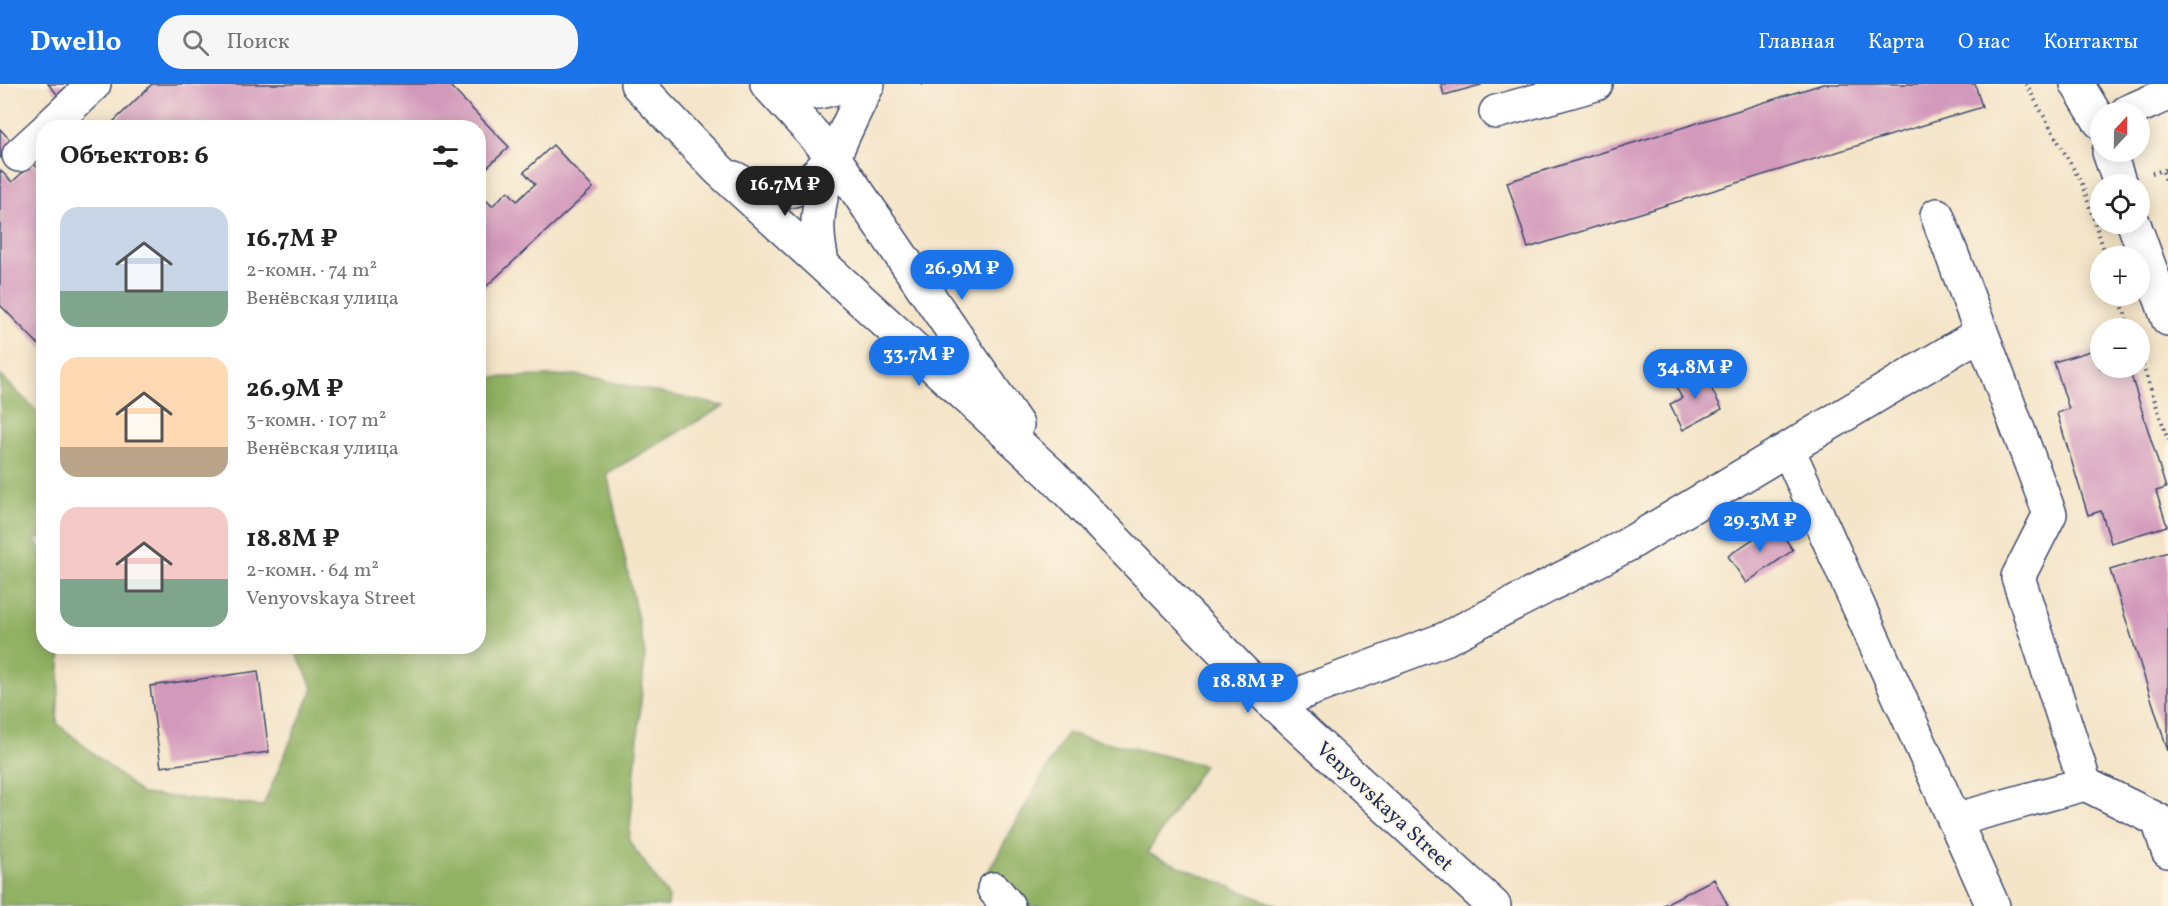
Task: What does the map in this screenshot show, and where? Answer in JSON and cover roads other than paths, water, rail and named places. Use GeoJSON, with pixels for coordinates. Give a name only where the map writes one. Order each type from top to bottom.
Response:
{"type":"FeatureCollection","features":[{"type":"Feature","properties":{"kind":"street"},"geometry":{"type":"LineString","coordinates":[[56,120],[94,84]]}},
{"type":"Feature","properties":{"kind":"street"},"geometry":{"type":"LineString","coordinates":[[637,84],[719,170],[1050,473]]}},
{"type":"Feature","properties":{"kind":"street"},"geometry":{"type":"LineString","coordinates":[[767,84],[833,156],[1050,473]]}},
{"type":"Feature","properties":{"kind":"street"},"geometry":{"type":"LineString","coordinates":[[774,84],[787,91],[809,94],[829,91],[846,84]]}},
{"type":"Feature","properties":{"kind":"street"},"geometry":{"type":"LineString","coordinates":[[822,264],[818,231],[819,208],[833,156],[868,84]]}},
{"type":"Feature","properties":{"kind":"street"},"geometry":{"type":"LineString","coordinates":[[1496,112],[1596,84]]}},
{"type":"Feature","properties":{"kind":"street"},"geometry":{"type":"LineString","coordinates":[[2077,84],[2090,105]]}},
{"type":"Feature","properties":{"kind":"street"},"geometry":{"type":"LineString","coordinates":[[2150,102],[2168,94]]}},
{"type":"Feature","properties":{"kind":"street"},"geometry":{"type":"LineString","coordinates":[[19,155],[36,139]]}},
{"type":"Feature","properties":{"kind":"street"},"geometry":{"type":"LineString","coordinates":[[719,170],[766,193],[789,191],[807,184],[833,156]]}},
{"type":"Feature","properties":{"kind":"street"},"geometry":{"type":"LineString","coordinates":[[1937,215],[2050,514],[2018,578],[2085,784]]}},
{"type":"Feature","properties":{"kind":"street"},"geometry":{"type":"LineString","coordinates":[[2138,234],[2168,319]]}},
{"type":"Feature","properties":{"kind":"street"},"geometry":{"type":"LineString","coordinates":[[1275,705],[1445,639],[1627,545],[1982,333]]}},
{"type":"Feature","properties":{"kind":"street"},"geometry":{"type":"LineString","coordinates":[[1788,449],[1993,906]]}},
{"type":"Feature","properties":{"kind":"street","name":"Venyovskaya Street"},"geometry":{"type":"LineString","coordinates":[[1050,473],[1275,705],[1494,906]]}},
{"type":"Feature","properties":{"kind":"street"},"geometry":{"type":"LineString","coordinates":[[1954,820],[2085,784],[2158,820],[2168,851]]}}]}
